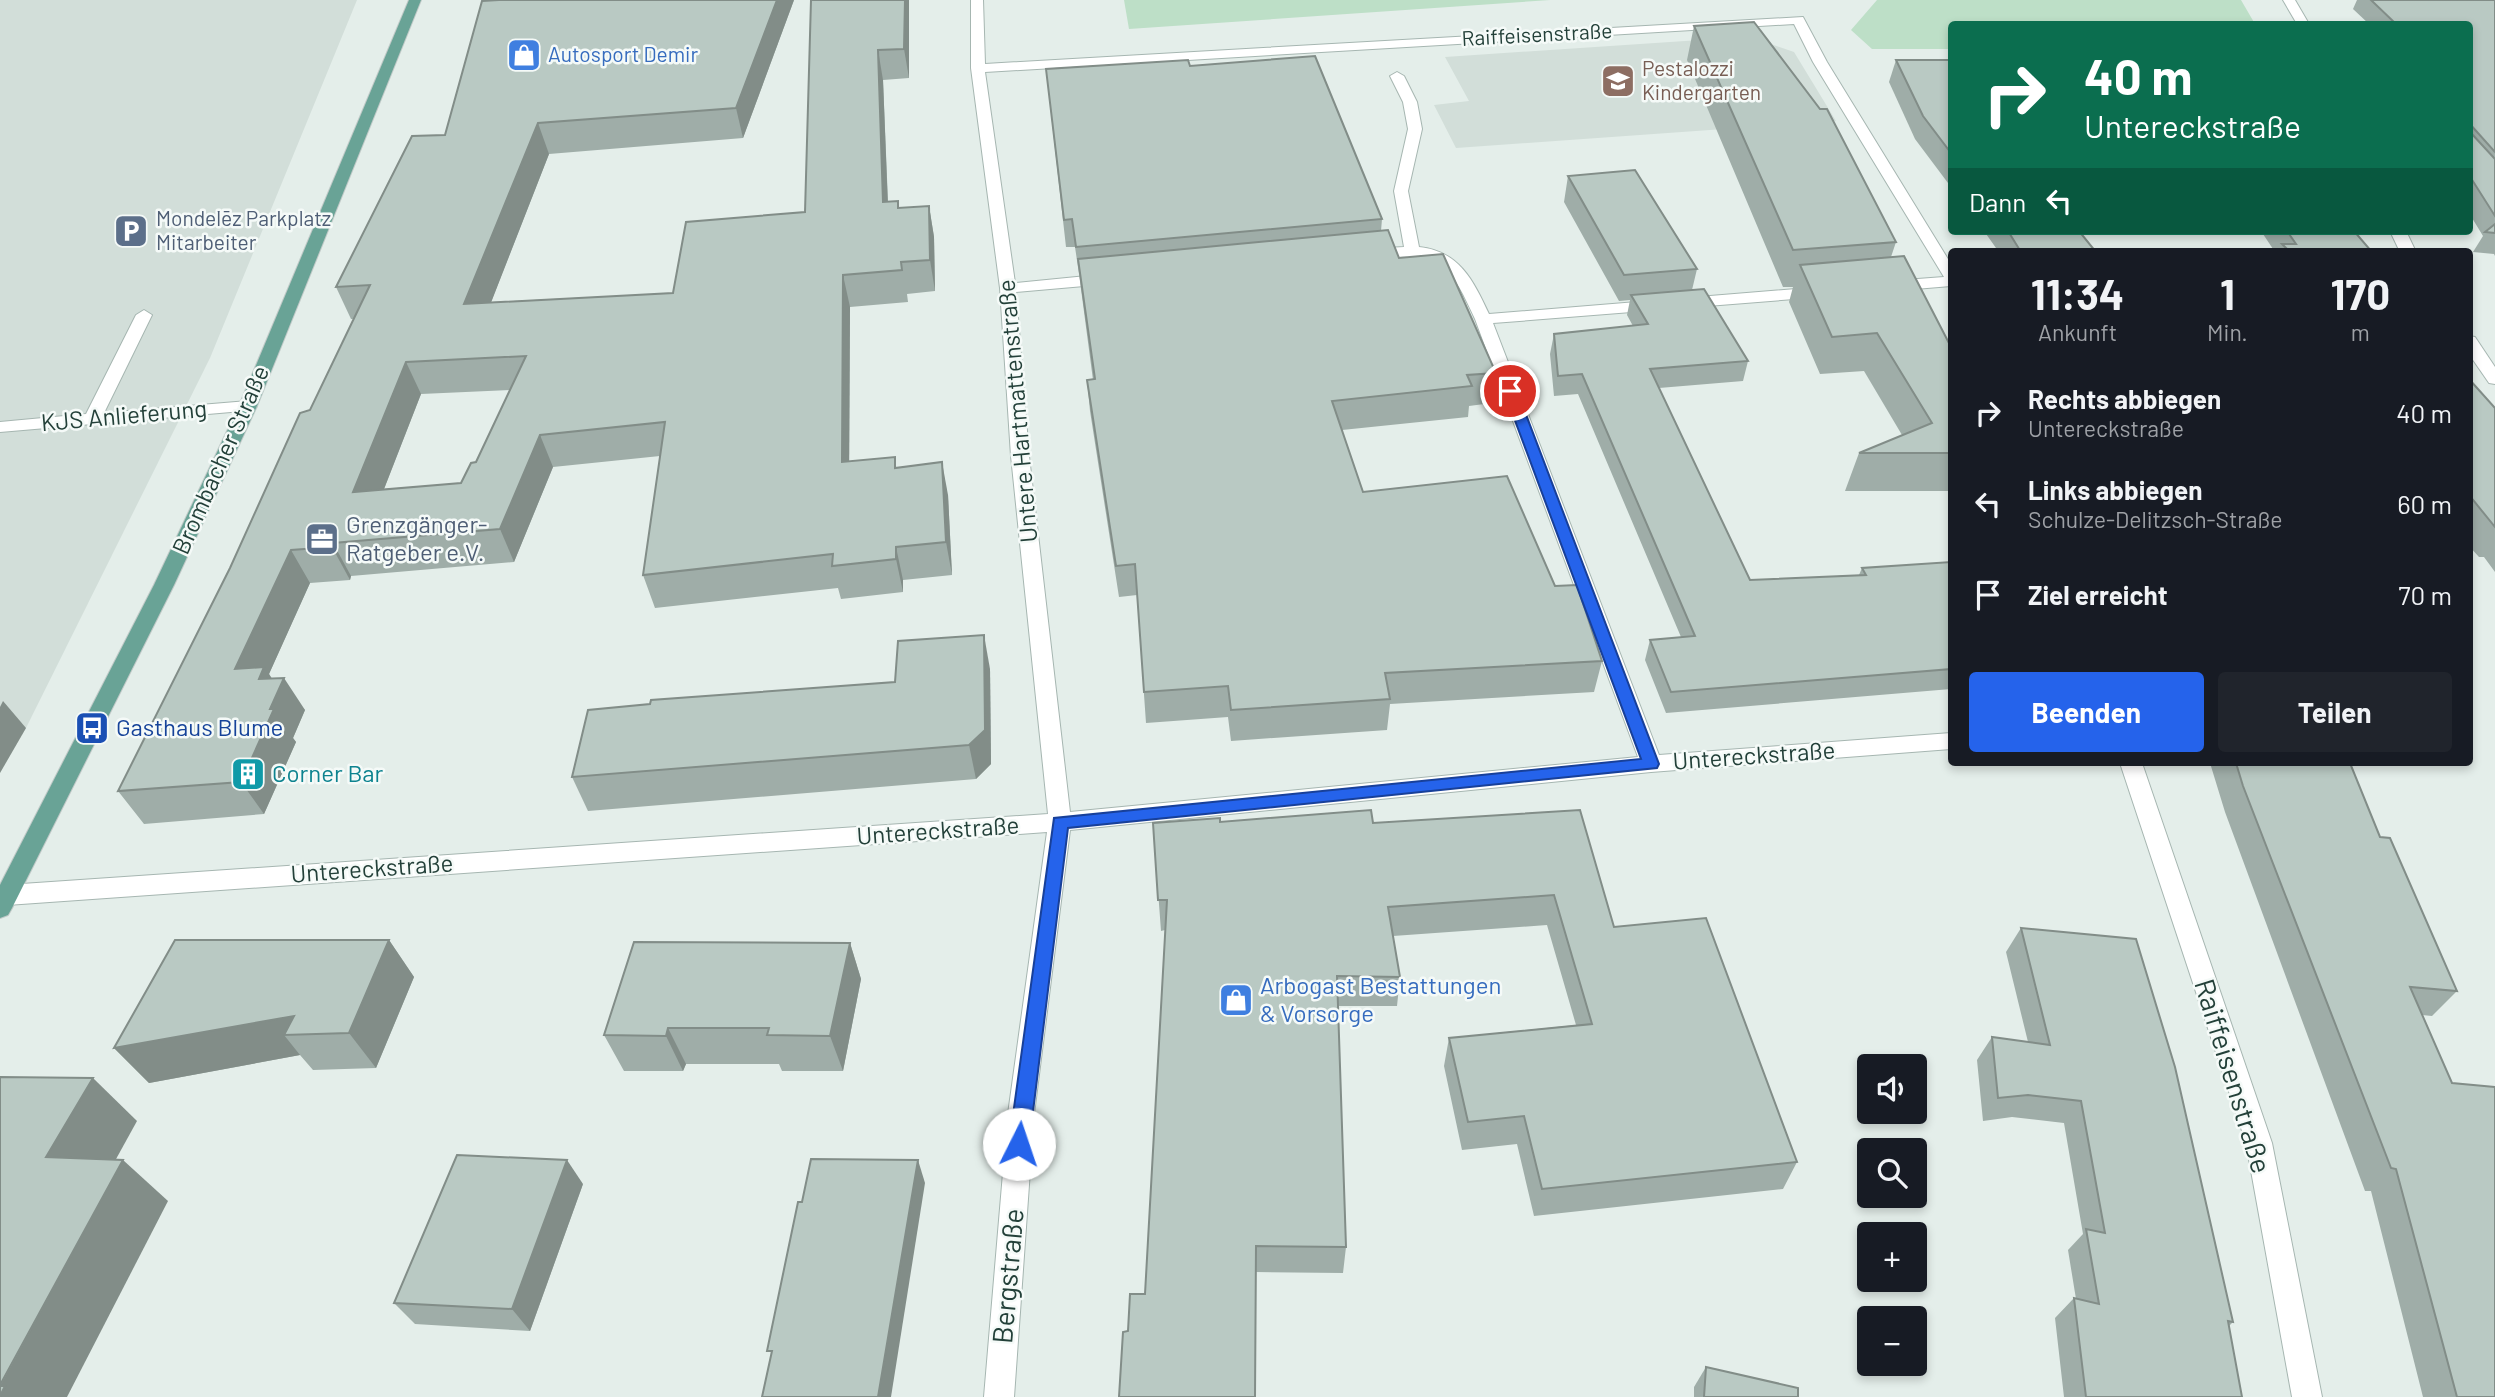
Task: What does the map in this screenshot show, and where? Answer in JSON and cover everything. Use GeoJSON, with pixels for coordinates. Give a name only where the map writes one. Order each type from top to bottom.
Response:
{"type":"FeatureCollection","features":[{"type":"Feature","properties":{"kind":"main road","name":"Brombacher Straße"},"geometry":{"type":"LineString","coordinates":[[4,901],[164,585],[248,405],[415,0]]}},
{"type":"Feature","properties":{"kind":"street","name":"Untere Hartmattenstraße"},"geometry":{"type":"LineString","coordinates":[[977,0],[978,68],[1008,288],[1020,456],[1060,822]]}},
{"type":"Feature","properties":{"kind":"street"},"geometry":{"type":"LineString","coordinates":[[2289,0],[2301,21]]}},
{"type":"Feature","properties":{"kind":"street","name":"Raiffeisenstraße"},"geometry":{"type":"LineString","coordinates":[[978,68],[1798,20],[1948,274]]}},
{"type":"Feature","properties":{"kind":"street"},"geometry":{"type":"LineString","coordinates":[[1396,76],[1410,102],[1415,129],[1401,191],[1412,250]]}},
{"type":"Feature","properties":{"kind":"street"},"geometry":{"type":"LineString","coordinates":[[1346,256],[1412,250],[1447,257],[1464,275],[1651,764]]}},
{"type":"Feature","properties":{"kind":"street"},"geometry":{"type":"LineString","coordinates":[[1008,288],[1119,278]]}},
{"type":"Feature","properties":{"kind":"street"},"geometry":{"type":"LineString","coordinates":[[1869,288],[1948,279]]}},
{"type":"Feature","properties":{"kind":"street"},"geometry":{"type":"LineString","coordinates":[[1483,319],[1841,290]]}},
{"type":"Feature","properties":{"kind":"street"},"geometry":{"type":"LineString","coordinates":[[92,419],[144,315]]}},
{"type":"Feature","properties":{"kind":"street"},"geometry":{"type":"LineString","coordinates":[[2473,347],[2495,379]]}},
{"type":"Feature","properties":{"kind":"street","name":"KJS Anlieferung"},"geometry":{"type":"LineString","coordinates":[[0,427],[248,405]]}},
{"type":"Feature","properties":{"kind":"street","name":"Untereckstraße"},"geometry":{"type":"LineString","coordinates":[[4,901],[1060,822],[1651,764],[1948,741]]}},
{"type":"Feature","properties":{"kind":"street","name":"Raiffeisenstraße"},"geometry":{"type":"LineString","coordinates":[[2132,766],[2259,1143],[2306,1397]]}},
{"type":"Feature","properties":{"kind":"street","name":"Bergstraße"},"geometry":{"type":"LineString","coordinates":[[999,1397],[1021,1114],[1060,822]]}},
{"type":"Feature","properties":{"kind":"shaded area","name":"Mondelēz Parkplatz Mitarbeiter"},"geometry":{"type":"Polygon","coordinates":[[[0,0],[357,0],[210,358],[26,728],[0,773],[0,0]]]}},
{"type":"Feature","properties":{"kind":"shaded area"},"geometry":{"type":"Polygon","coordinates":[[[1700,40],[1765,42],[1794,52],[1836,121],[1456,148],[1434,105],[1469,101],[1445,57],[1700,40]]]}},
{"type":"Feature","properties":{"kind":"green space"},"geometry":{"type":"Polygon","coordinates":[[[1124,0],[1550,0],[1129,29],[1124,0]]]}},
{"type":"Feature","properties":{"kind":"green space"},"geometry":{"type":"Polygon","coordinates":[[[1877,0],[2241,0],[2253,21],[1948,21],[1948,49],[1872,49],[1851,30],[1877,0]]]}},
{"type":"Feature","properties":{"kind":"building"},"geometry":{"type":"Polygon","coordinates":[[[777,0],[736,108],[538,123],[464,304],[673,293],[686,222],[805,212],[811,0],[905,0],[904,49],[878,50],[883,202],[898,201],[898,208],[929,206],[930,260],[901,262],[902,270],[843,275],[842,462],[895,457],[895,468],[942,462],[946,542],[896,547],[896,559],[832,566],[833,554],[643,575],[665,422],[540,435],[500,529],[333,543],[332,547],[291,550],[235,669],[264,667],[259,679],[284,678],[270,709],[274,709],[241,782],[118,791],[230,568],[300,413],[310,410],[370,285],[336,287],[412,136],[445,135],[482,1],[777,0]],[[526,356],[406,362],[353,492],[461,483],[471,463],[476,462],[526,356]]]}},
{"type":"Feature","properties":{"kind":"building"},"geometry":{"type":"Polygon","coordinates":[[[2371,0],[2495,0],[2495,152],[2473,127],[2473,21],[2393,21],[2371,0]]]}},
{"type":"Feature","properties":{"kind":"building"},"geometry":{"type":"Polygon","coordinates":[[[1754,22],[1820,109],[1827,109],[1896,242],[1793,250],[1694,26],[1754,22]]]}},
{"type":"Feature","properties":{"kind":"building"},"geometry":{"type":"Polygon","coordinates":[[[1315,56],[1382,219],[1076,247],[1072,219],[1064,220],[1046,69],[1188,60],[1190,66],[1315,56]]]}},
{"type":"Feature","properties":{"kind":"building"},"geometry":{"type":"Polygon","coordinates":[[[1896,60],[1948,60],[1948,149],[1923,116],[1896,60]]]}},
{"type":"Feature","properties":{"kind":"building"},"geometry":{"type":"Polygon","coordinates":[[[2473,135],[2495,159],[2495,216],[2473,181],[2473,135]]]}},
{"type":"Feature","properties":{"kind":"building"},"geometry":{"type":"Polygon","coordinates":[[[1635,170],[1697,269],[1624,275],[1568,176],[1635,170]]]}},
{"type":"Feature","properties":{"kind":"building"},"geometry":{"type":"Polygon","coordinates":[[[2495,224],[2495,233],[2485,232],[2495,224]]]}},
{"type":"Feature","properties":{"kind":"building"},"geometry":{"type":"Polygon","coordinates":[[[1388,230],[1399,258],[1443,254],[1496,373],[1467,375],[1472,386],[1332,401],[1363,492],[1507,476],[1555,586],[1577,585],[1602,661],[1385,673],[1390,699],[1231,710],[1228,686],[1144,692],[1135,564],[1116,566],[1087,380],[1095,379],[1078,259],[1388,230]]]}},
{"type":"Feature","properties":{"kind":"building"},"geometry":{"type":"Polygon","coordinates":[[[2010,235],[2082,235],[2093,248],[2019,248],[2010,235]]]}},
{"type":"Feature","properties":{"kind":"building"},"geometry":{"type":"Polygon","coordinates":[[[2290,235],[2357,235],[2369,248],[2286,248],[2282,244],[2296,244],[2290,235]]]}},
{"type":"Feature","properties":{"kind":"building"},"geometry":{"type":"Polygon","coordinates":[[[1904,256],[1948,341],[1948,453],[1859,453],[1932,423],[1877,333],[1832,337],[1800,265],[1904,256]]]}},
{"type":"Feature","properties":{"kind":"building"},"geometry":{"type":"Polygon","coordinates":[[[1704,289],[1748,361],[1650,369],[1750,580],[1866,575],[1862,568],[1948,562],[1948,669],[1671,692],[1650,640],[1695,636],[1582,374],[1558,376],[1554,334],[1648,324],[1631,295],[1704,289]]]}},
{"type":"Feature","properties":{"kind":"building"},"geometry":{"type":"Polygon","coordinates":[[[2473,383],[2495,408],[2495,527],[2473,500],[2473,383]]]}},
{"type":"Feature","properties":{"kind":"building"},"geometry":{"type":"Polygon","coordinates":[[[984,635],[985,730],[969,745],[572,777],[588,710],[650,704],[651,700],[895,682],[898,641],[984,635]]]}},
{"type":"Feature","properties":{"kind":"building"},"geometry":{"type":"Polygon","coordinates":[[[2237,766],[2351,766],[2380,837],[2390,838],[2457,991],[2410,987],[2452,1083],[2495,1087],[2495,1397],[2457,1397],[2396,1169],[2391,1168],[2237,766]]]}},
{"type":"Feature","properties":{"kind":"building"},"geometry":{"type":"Polygon","coordinates":[[[1371,810],[1373,823],[1580,810],[1614,927],[1706,918],[1797,1162],[1542,1189],[1524,1116],[1468,1122],[1449,1038],[1592,1024],[1554,895],[1388,907],[1400,977],[1337,976],[1346,1247],[1256,1246],[1255,1397],[1119,1397],[1123,1332],[1128,1331],[1130,1294],[1145,1294],[1167,900],[1158,900],[1153,823],[1220,818],[1220,822],[1371,810]]]}},
{"type":"Feature","properties":{"kind":"building"},"geometry":{"type":"Polygon","coordinates":[[[2021,928],[2136,939],[2175,1067],[2233,1322],[2228,1321],[2242,1397],[2086,1397],[2074,1298],[2099,1304],[2086,1229],[2105,1233],[2081,1101],[2028,1095],[1998,1098],[1992,1037],[2050,1045],[2021,928]]]}},
{"type":"Feature","properties":{"kind":"building"},"geometry":{"type":"Polygon","coordinates":[[[175,940],[389,940],[349,1033],[284,1035],[294,1016],[114,1048],[175,940]]]}},
{"type":"Feature","properties":{"kind":"building"},"geometry":{"type":"Polygon","coordinates":[[[634,942],[850,943],[830,1036],[767,1035],[769,1028],[668,1028],[666,1036],[604,1035],[634,942]]]}},
{"type":"Feature","properties":{"kind":"building"},"geometry":{"type":"Polygon","coordinates":[[[0,1077],[93,1078],[46,1157],[123,1160],[0,1385],[0,1077]]]}},
{"type":"Feature","properties":{"kind":"building"},"geometry":{"type":"Polygon","coordinates":[[[457,1155],[567,1160],[512,1309],[394,1303],[457,1155]]]}},
{"type":"Feature","properties":{"kind":"building"},"geometry":{"type":"Polygon","coordinates":[[[811,1159],[918,1160],[878,1397],[762,1397],[772,1351],[767,1351],[798,1202],[802,1202],[811,1159]]]}},
{"type":"Feature","properties":{"kind":"building"},"geometry":{"type":"Polygon","coordinates":[[[1706,1367],[1798,1388],[1798,1397],[1704,1397],[1706,1367]]]}},
{"type":"Feature","properties":{"kind":"place","name":"Autosport Demir"},"geometry":{"type":"Point","coordinates":[524,55]}},
{"type":"Feature","properties":{"kind":"place","name":"Pestalozzi Kindergarten"},"geometry":{"type":"Point","coordinates":[1618,81]}},
{"type":"Feature","properties":{"kind":"place","name":"Mondelēz Parkplatz Mitarbeiter"},"geometry":{"type":"Point","coordinates":[131,231]}},
{"type":"Feature","properties":{"kind":"place","name":"Grenzgänger- Ratgeber e.V."},"geometry":{"type":"Point","coordinates":[322,539]}},
{"type":"Feature","properties":{"kind":"place","name":"Gasthaus Blume"},"geometry":{"type":"Point","coordinates":[92,728]}},
{"type":"Feature","properties":{"kind":"place","name":"Corner Bar"},"geometry":{"type":"Point","coordinates":[248,774]}},
{"type":"Feature","properties":{"kind":"place","name":"Arbogast Bestattungen & Vorsorge"},"geometry":{"type":"Point","coordinates":[1236,1000]}},
{"type":"Feature","properties":{"kind":"route"},"geometry":{"type":"LineString","coordinates":[[1019,1144],[1060,822],[1651,764],[1510,391]]}}]}
